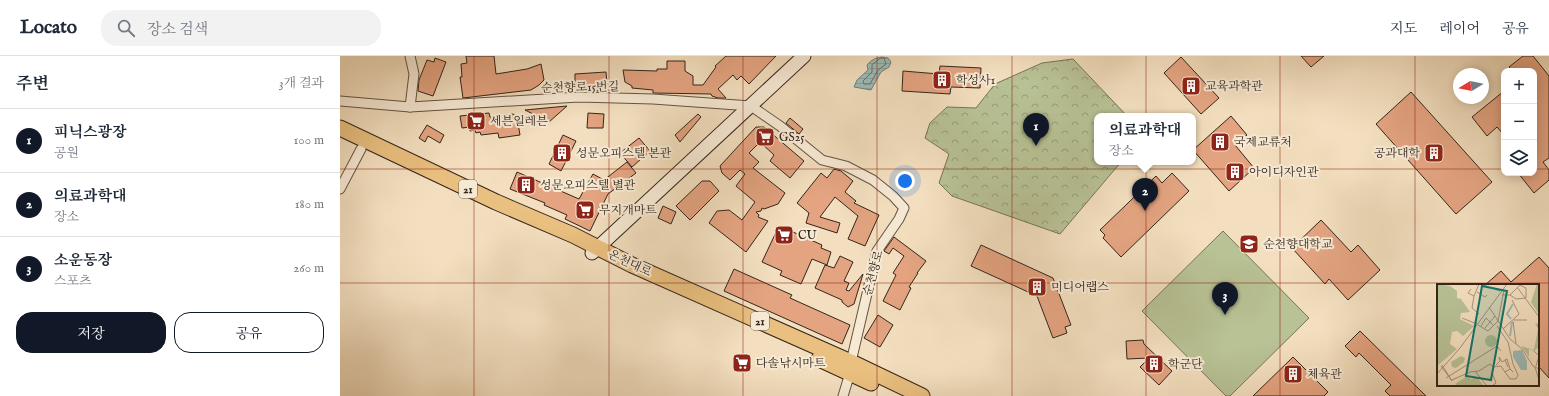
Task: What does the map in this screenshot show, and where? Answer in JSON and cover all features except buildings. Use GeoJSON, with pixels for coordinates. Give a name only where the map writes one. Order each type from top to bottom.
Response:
{"type":"FeatureCollection","features":[{"type":"Feature","properties":{"kind":"main road"},"geometry":{"type":"LineString","coordinates":[[595,250],[804,56]]}},
{"type":"Feature","properties":{"kind":"main road","name":"온천대로"},"geometry":{"type":"LineString","coordinates":[[340,128],[438,175],[573,235],[595,250]]}},
{"type":"Feature","properties":{"kind":"main road","name":"온천대로"},"geometry":{"type":"LineString","coordinates":[[340,138],[470,199],[556,236],[640,268],[850,367],[922,396]]}},
{"type":"Feature","properties":{"kind":"main road","name":"온천대로"},"geometry":{"type":"LineString","coordinates":[[850,367],[900,396]]}},
{"type":"Feature","properties":{"kind":"street"},"geometry":{"type":"LineString","coordinates":[[410,56],[414,74],[410,107]]}},
{"type":"Feature","properties":{"kind":"street","name":"순천향로15번길"},"geometry":{"type":"LineString","coordinates":[[340,102],[410,107],[579,97],[750,106]]}},
{"type":"Feature","properties":{"kind":"street","name":"순천향로"},"geometry":{"type":"LineString","coordinates":[[750,106],[780,126],[822,160],[846,166],[873,180],[894,196],[904,208],[899,219],[877,251],[850,367]]}},
{"type":"Feature","properties":{"kind":"street"},"geometry":{"type":"LineString","coordinates":[[340,189],[361,148]]}},
{"type":"Feature","properties":{"kind":"street"},"geometry":{"type":"LineString","coordinates":[[843,396],[850,367]]}},
{"type":"Feature","properties":{"kind":"green space"},"geometry":{"type":"Polygon","coordinates":[[[1073,59],[1124,113],[1094,113],[1094,165],[1118,165],[1060,234],[952,196],[939,183],[949,154],[925,138],[930,123],[947,107],[976,108],[995,84],[1042,63],[1073,59]]]}},
{"type":"Feature","properties":{"kind":"green space"},"geometry":{"type":"Polygon","coordinates":[[[1223,231],[1309,318],[1230,396],[1226,396],[1142,311],[1223,231]]]}},
{"type":"Feature","properties":{"kind":"water"},"geometry":{"type":"Polygon","coordinates":[[[882,57],[888,58],[891,62],[889,67],[881,72],[871,90],[854,87],[857,80],[868,70],[867,65],[873,60],[882,57]]]}},
{"type":"Feature","properties":{"kind":"place","name":"학성사1"},"geometry":{"type":"Point","coordinates":[942,80]}},
{"type":"Feature","properties":{"kind":"place","name":"교육과학관"},"geometry":{"type":"Point","coordinates":[1191,86]}},
{"type":"Feature","properties":{"kind":"place","name":"세븐일레븐"},"geometry":{"type":"Point","coordinates":[476,121]}},
{"type":"Feature","properties":{"kind":"place","name":"GS25"},"geometry":{"type":"Point","coordinates":[765,137]}},
{"type":"Feature","properties":{"kind":"place","name":"국제교류처"},"geometry":{"type":"Point","coordinates":[1220,142]}},
{"type":"Feature","properties":{"kind":"place","name":"피닉스광장"},"geometry":{"type":"Point","coordinates":[1036,146]}},
{"type":"Feature","properties":{"kind":"place","name":"성문오피스텔 본관"},"geometry":{"type":"Point","coordinates":[562,153]}},
{"type":"Feature","properties":{"kind":"place","name":"공과대학"},"geometry":{"type":"Point","coordinates":[1434,153]}},
{"type":"Feature","properties":{"kind":"place","name":"아이디자인관"},"geometry":{"type":"Point","coordinates":[1235,172]}},
{"type":"Feature","properties":{"kind":"place","name":"성문오피스텔 별관"},"geometry":{"type":"Point","coordinates":[526,185]}},
{"type":"Feature","properties":{"kind":"place","name":"무지개마트"},"geometry":{"type":"Point","coordinates":[585,210]}},
{"type":"Feature","properties":{"kind":"place","name":"의료과학대"},"geometry":{"type":"Point","coordinates":[1145,211]}},
{"type":"Feature","properties":{"kind":"place","name":"CU"},"geometry":{"type":"Point","coordinates":[784,235]}},
{"type":"Feature","properties":{"kind":"place","name":"순천향대학교"},"geometry":{"type":"Point","coordinates":[1249,244]}},
{"type":"Feature","properties":{"kind":"place","name":"미디어랩스"},"geometry":{"type":"Point","coordinates":[1037,287]}},
{"type":"Feature","properties":{"kind":"place","name":"소운동장"},"geometry":{"type":"Point","coordinates":[1225,315]}},
{"type":"Feature","properties":{"kind":"place","name":"다솔낚시마트"},"geometry":{"type":"Point","coordinates":[742,363]}},
{"type":"Feature","properties":{"kind":"place","name":"학군단"},"geometry":{"type":"Point","coordinates":[1154,364]}},
{"type":"Feature","properties":{"kind":"place","name":"체육관"},"geometry":{"type":"Point","coordinates":[1293,374]}}]}
